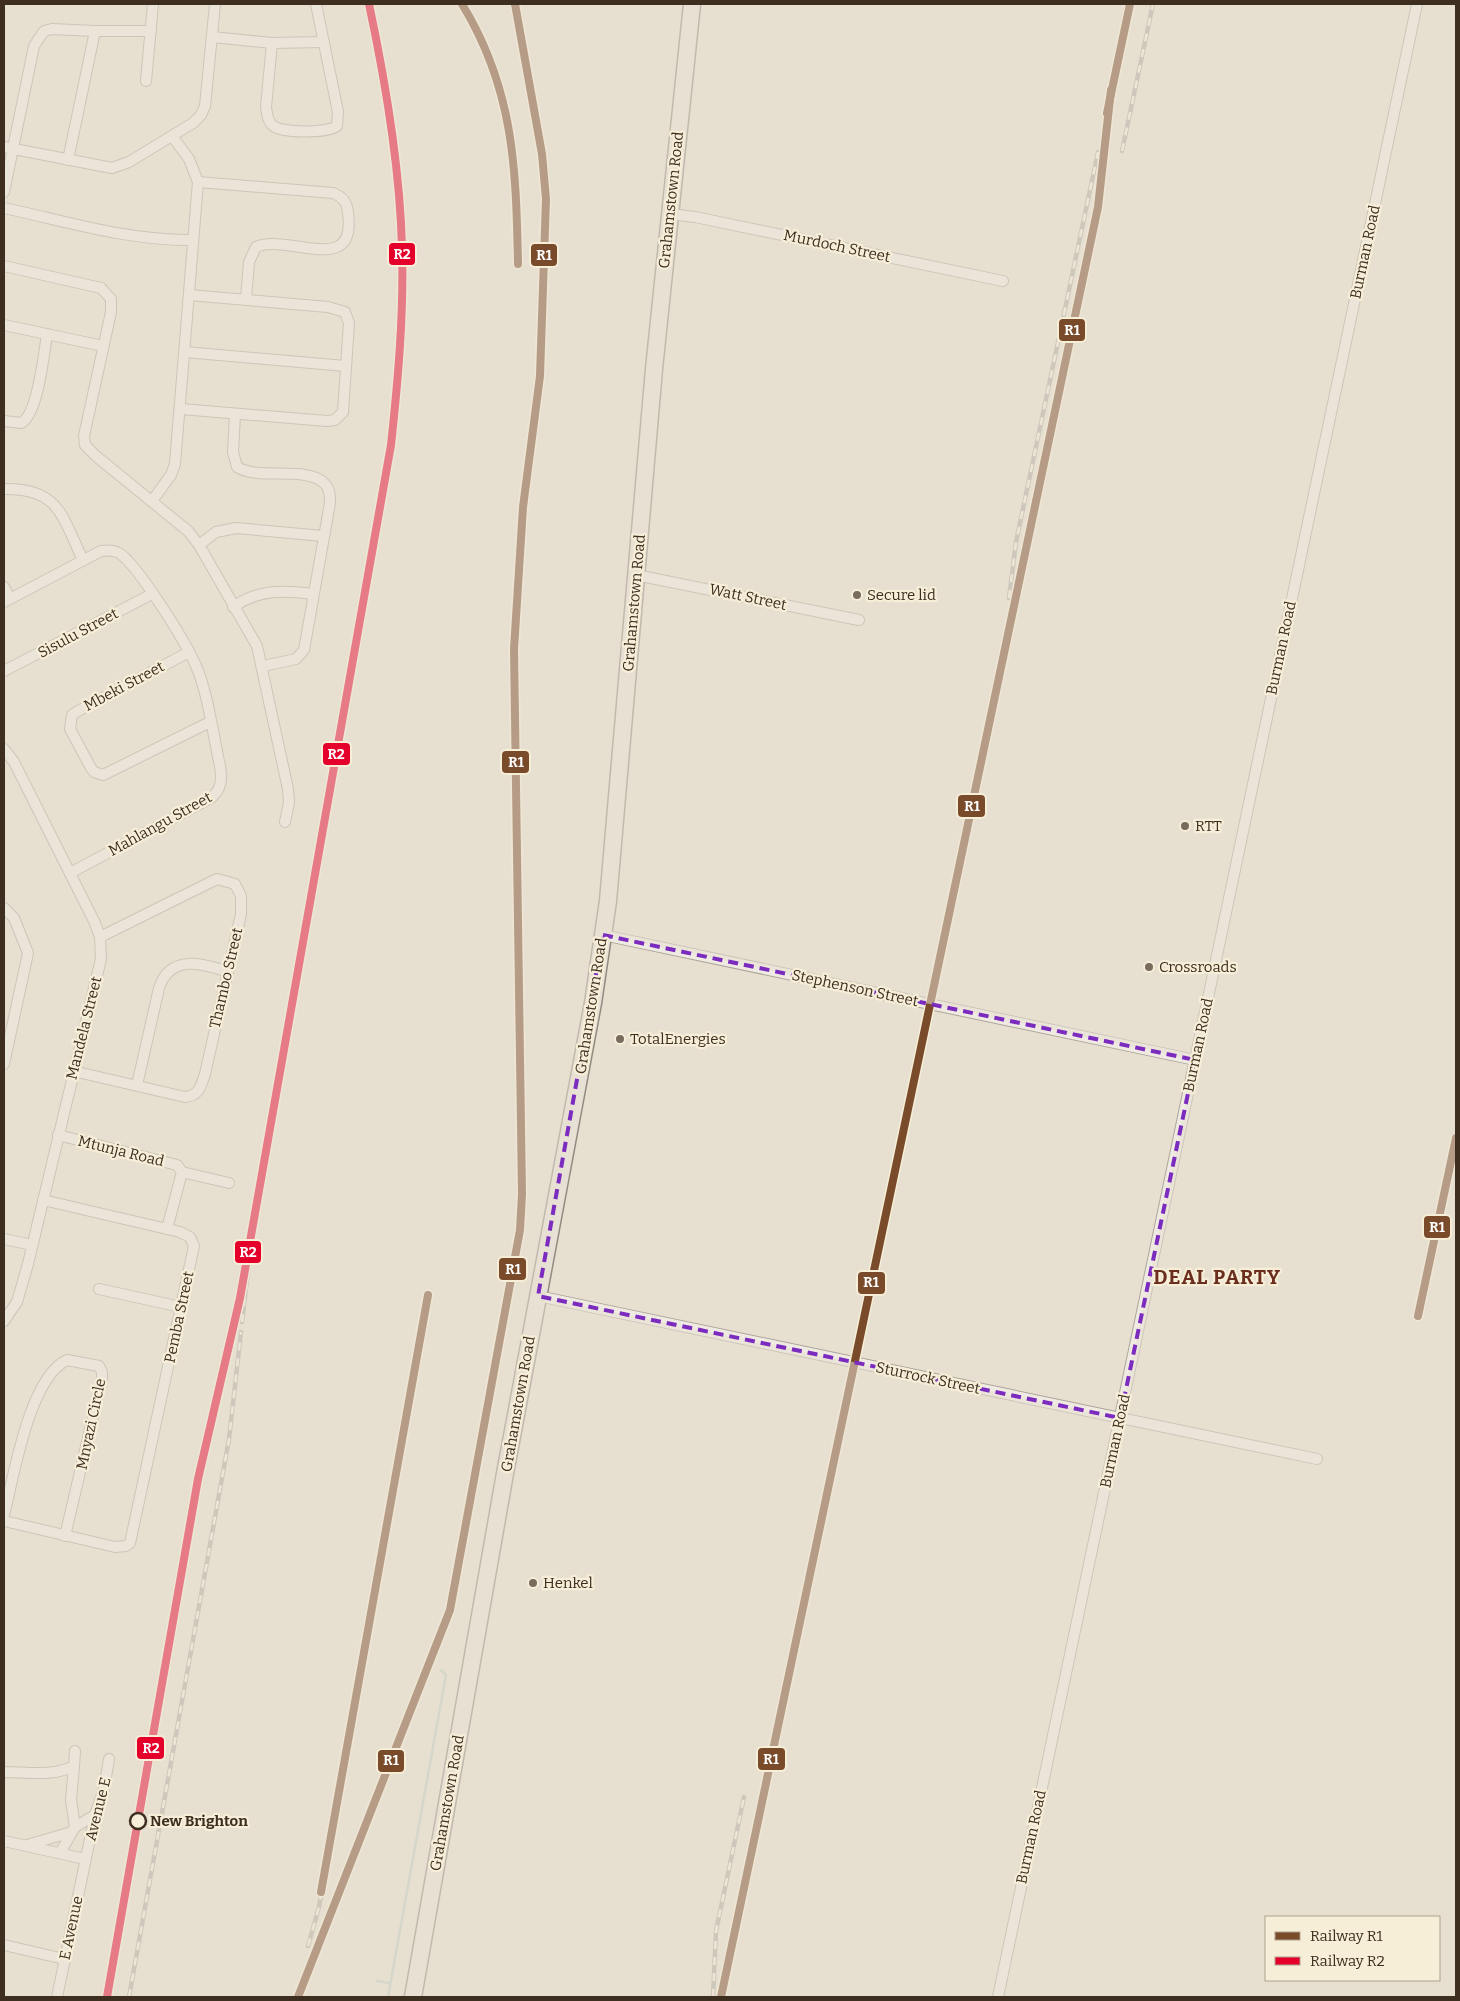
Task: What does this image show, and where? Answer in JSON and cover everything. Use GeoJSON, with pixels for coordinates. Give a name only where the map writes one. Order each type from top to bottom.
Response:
{"type":"FeatureCollection","features":[{"type":"Feature","properties":{"kind":"main road","name":"Grahamstown Road"},"geometry":{"type":"LineString","coordinates":[[413,1997],[538,1296],[593,1003],[603,935],[670,214],[692,4]]}},
{"type":"Feature","properties":{"kind":"street"},"geometry":{"type":"LineString","coordinates":[[146,80],[153,4]]}},
{"type":"Feature","properties":{"kind":"street"},"geometry":{"type":"LineString","coordinates":[[9,148],[112,168],[129,162],[193,122],[204,110],[215,4]]}},
{"type":"Feature","properties":{"kind":"street"},"geometry":{"type":"LineString","coordinates":[[272,43],[267,117],[273,126],[282,130],[322,132],[331,130],[339,122],[316,4]]}},
{"type":"Feature","properties":{"kind":"street","name":"Burman Road"},"geometry":{"type":"LineString","coordinates":[[998,1997],[1417,4]]}},
{"type":"Feature","properties":{"kind":"street"},"geometry":{"type":"LineString","coordinates":[[4,192],[9,148],[32,55],[39,36],[44,31],[52,29],[95,32],[151,31]]}},
{"type":"Feature","properties":{"kind":"street"},"geometry":{"type":"LineString","coordinates":[[68,160],[95,32]]}},
{"type":"Feature","properties":{"kind":"street"},"geometry":{"type":"LineString","coordinates":[[212,37],[272,43],[324,42]]}},
{"type":"Feature","properties":{"kind":"street"},"geometry":{"type":"LineString","coordinates":[[152,501],[173,470],[181,409],[190,295],[192,240],[198,182],[189,159],[172,136]]}},
{"type":"Feature","properties":{"kind":"street"},"geometry":{"type":"LineString","coordinates":[[198,182],[333,193],[340,196],[347,207],[347,238],[341,246],[329,250],[277,245],[256,247],[249,262],[246,299]]}},
{"type":"Feature","properties":{"kind":"street"},"geometry":{"type":"LineString","coordinates":[[4,208],[130,235],[172,240],[192,240]]}},
{"type":"Feature","properties":{"kind":"street","name":"Murdoch Street"},"geometry":{"type":"LineString","coordinates":[[670,214],[695,217],[1003,280]]}},
{"type":"Feature","properties":{"kind":"street"},"geometry":{"type":"LineString","coordinates":[[4,266],[105,290],[112,299],[84,436],[85,445],[182,525],[199,545],[233,607],[258,646],[288,789],[289,803],[285,822]]}},
{"type":"Feature","properties":{"kind":"street"},"geometry":{"type":"LineString","coordinates":[[181,409],[235,415],[327,421],[335,420],[343,412],[349,323],[345,312],[333,307],[190,295]]}},
{"type":"Feature","properties":{"kind":"street"},"geometry":{"type":"LineString","coordinates":[[4,325],[103,346]]}},
{"type":"Feature","properties":{"kind":"street"},"geometry":{"type":"LineString","coordinates":[[4,421],[21,423],[29,416],[35,401],[48,334]]}},
{"type":"Feature","properties":{"kind":"street"},"geometry":{"type":"LineString","coordinates":[[185,352],[345,366]]}},
{"type":"Feature","properties":{"kind":"street"},"geometry":{"type":"LineString","coordinates":[[235,415],[233,452],[237,467],[248,472],[305,476],[317,479],[328,486],[330,503],[306,640],[300,655],[289,662],[263,666]]}},
{"type":"Feature","properties":{"kind":"street"},"geometry":{"type":"LineString","coordinates":[[4,489],[27,490],[50,499],[60,512],[83,560]]}},
{"type":"Feature","properties":{"kind":"street"},"geometry":{"type":"LineString","coordinates":[[199,545],[216,532],[236,528],[323,536]]}},
{"type":"Feature","properties":{"kind":"street","name":"Mahlangu Street"},"geometry":{"type":"LineString","coordinates":[[7,601],[101,551],[113,550],[119,553],[141,576],[189,652],[202,683],[222,779],[221,786],[215,795],[70,873]]}},
{"type":"Feature","properties":{"kind":"street","name":"Watt Street"},"geometry":{"type":"LineString","coordinates":[[636,576],[859,620]]}},
{"type":"Feature","properties":{"kind":"street"},"geometry":{"type":"LineString","coordinates":[[4,587],[7,601]]}},
{"type":"Feature","properties":{"kind":"street"},"geometry":{"type":"LineString","coordinates":[[233,607],[256,594],[269,591],[313,594]]}},
{"type":"Feature","properties":{"kind":"street","name":"Sisulu Street"},"geometry":{"type":"LineString","coordinates":[[4,671],[152,594]]}},
{"type":"Feature","properties":{"kind":"street","name":"Mbeki Street"},"geometry":{"type":"LineString","coordinates":[[189,652],[78,711],[72,715],[70,729],[91,768],[94,772],[103,775],[210,722]]}},
{"type":"Feature","properties":{"kind":"street","name":"Mandela Street"},"geometry":{"type":"LineString","coordinates":[[4,749],[14,762],[100,937],[101,959],[17,1302],[4,1321]]}},
{"type":"Feature","properties":{"kind":"street","name":"Thambo Street"},"geometry":{"type":"LineString","coordinates":[[74,1071],[185,1096],[195,1094],[200,1089],[241,914],[241,896],[235,884],[223,879],[203,885],[100,937]]}},
{"type":"Feature","properties":{"kind":"street"},"geometry":{"type":"LineString","coordinates":[[4,908],[14,918],[28,953],[4,1064]]}},
{"type":"Feature","properties":{"kind":"street","name":"Stephenson Street"},"geometry":{"type":"LineString","coordinates":[[603,935],[1195,1060]]}},
{"type":"Feature","properties":{"kind":"street"},"geometry":{"type":"LineString","coordinates":[[138,1085],[159,988],[164,977],[177,967],[190,963],[228,972]]}},
{"type":"Feature","properties":{"kind":"street","name":"Mtunja Road"},"geometry":{"type":"LineString","coordinates":[[58,1135],[177,1165],[182,1172],[167,1229]]}},
{"type":"Feature","properties":{"kind":"street"},"geometry":{"type":"LineString","coordinates":[[182,1172],[229,1183]]}},
{"type":"Feature","properties":{"kind":"street","name":"Pemba Street"},"geometry":{"type":"LineString","coordinates":[[43,1200],[187,1234],[194,1246],[132,1539],[126,1546],[115,1547],[65,1536]]}},
{"type":"Feature","properties":{"kind":"street"},"geometry":{"type":"LineString","coordinates":[[4,1239],[32,1245]]}},
{"type":"Feature","properties":{"kind":"street"},"geometry":{"type":"LineString","coordinates":[[99,1289],[181,1306]]}},
{"type":"Feature","properties":{"kind":"street","name":"Sturrock Street"},"geometry":{"type":"LineString","coordinates":[[538,1296],[1317,1459]]}},
{"type":"Feature","properties":{"kind":"street","name":"Mnyazi Circle"},"geometry":{"type":"LineString","coordinates":[[4,1515],[37,1394],[57,1366],[67,1360],[99,1366],[102,1378],[65,1536]]}},
{"type":"Feature","properties":{"kind":"street"},"geometry":{"type":"LineString","coordinates":[[4,1521],[65,1536]]}},
{"type":"Feature","properties":{"kind":"street"},"geometry":{"type":"LineString","coordinates":[[60,1853],[73,1830],[71,1800],[75,1751]]}},
{"type":"Feature","properties":{"kind":"street","name":"Avenue E"},"geometry":{"type":"LineString","coordinates":[[86,1859],[95,1815],[104,1789],[109,1759]]}},
{"type":"Feature","properties":{"kind":"street"},"geometry":{"type":"LineString","coordinates":[[4,1772],[55,1772],[74,1766]]}},
{"type":"Feature","properties":{"kind":"street"},"geometry":{"type":"LineString","coordinates":[[25,1845],[73,1830],[95,1815]]}},
{"type":"Feature","properties":{"kind":"street"},"geometry":{"type":"LineString","coordinates":[[4,1841],[86,1859]]}},
{"type":"Feature","properties":{"kind":"street","name":"E Avenue"},"geometry":{"type":"LineString","coordinates":[[57,1997],[86,1859]]}},
{"type":"Feature","properties":{"kind":"street"},"geometry":{"type":"LineString","coordinates":[[4,1945],[64,1959]]}},
{"type":"Feature","properties":{"kind":"highlighted area"},"geometry":{"type":"Polygon","coordinates":[[[603,935],[1195,1060],[1120,1418],[538,1296],[603,935]]]}},
{"type":"Feature","properties":{"kind":"waterway"},"geometry":{"type":"LineString","coordinates":[[388,1997],[446,1675],[441,1670]]}},
{"type":"Feature","properties":{"kind":"waterway"},"geometry":{"type":"LineString","coordinates":[[377,1981],[390,1983]]}},
{"type":"Feature","properties":{"kind":"railway"},"geometry":{"type":"LineString","coordinates":[[462,4],[479,36],[492,67],[502,98],[509,130],[516,195],[518,264]]}},
{"type":"Feature","properties":{"kind":"railway"},"geometry":{"type":"LineString","coordinates":[[298,1997],[450,1610],[520,1230],[522,1194],[514,649],[523,507],[540,376],[546,199],[542,154],[515,4]]}},
{"type":"Feature","properties":{"kind":"railway"},"geometry":{"type":"LineString","coordinates":[[1110,96],[1130,4]]}},
{"type":"Feature","properties":{"kind":"railway"},"geometry":{"type":"LineString","coordinates":[[1122,151],[1153,4]]}},
{"type":"Feature","properties":{"kind":"railway"},"geometry":{"type":"LineString","coordinates":[[721,1997],[1098,207],[1111,90]]}},
{"type":"Feature","properties":{"kind":"railway"},"geometry":{"type":"LineString","coordinates":[[1009,598],[1016,542],[1098,152]]}},
{"type":"Feature","properties":{"kind":"railway"},"geometry":{"type":"LineString","coordinates":[[1418,1316],[1456,1138]]}},
{"type":"Feature","properties":{"kind":"railway"},"geometry":{"type":"LineString","coordinates":[[242,1322],[255,1214]]}},
{"type":"Feature","properties":{"kind":"railway"},"geometry":{"type":"LineString","coordinates":[[308,1946],[319,1907],[428,1295]]}},
{"type":"Feature","properties":{"kind":"railway"},"geometry":{"type":"LineString","coordinates":[[129,1997],[229,1439],[241,1332]]}},
{"type":"Feature","properties":{"kind":"railway"},"geometry":{"type":"LineString","coordinates":[[713,1997],[716,1931],[744,1797]]}},
{"type":"Feature","properties":{"kind":"rail line","name":"R2"},"geometry":{"type":"LineString","coordinates":[[107,1997],[198,1479],[240,1298],[391,445],[401,322],[401,217],[391,125],[369,4]]}},
{"type":"Feature","properties":{"kind":"rail line","name":"R1"},"geometry":{"type":"LineString","coordinates":[[462,4],[479,36],[492,67],[502,98],[509,130],[516,195],[518,264]]}},
{"type":"Feature","properties":{"kind":"rail line","name":"R1"},"geometry":{"type":"LineString","coordinates":[[298,1997],[450,1610],[520,1230],[522,1194],[514,649],[523,507],[540,376],[546,199],[542,154],[515,4]]}},
{"type":"Feature","properties":{"kind":"rail line","name":"R1"},"geometry":{"type":"LineString","coordinates":[[1107,113],[1130,4]]}},
{"type":"Feature","properties":{"kind":"rail line","name":"R1"},"geometry":{"type":"LineString","coordinates":[[721,1997],[1098,207],[1111,90]]}},
{"type":"Feature","properties":{"kind":"rail line","name":"R1"},"geometry":{"type":"LineString","coordinates":[[1418,1316],[1456,1138]]}},
{"type":"Feature","properties":{"kind":"rail line","name":"R1"},"geometry":{"type":"LineString","coordinates":[[321,1892],[428,1295]]}},
{"type":"Feature","properties":{"kind":"place","name":"Secure lid"},"geometry":{"type":"Point","coordinates":[857,595]}},
{"type":"Feature","properties":{"kind":"place","name":"RTT"},"geometry":{"type":"Point","coordinates":[1185,826]}},
{"type":"Feature","properties":{"kind":"place","name":"Crossroads"},"geometry":{"type":"Point","coordinates":[1149,967]}},
{"type":"Feature","properties":{"kind":"place","name":"TotalEnergies"},"geometry":{"type":"Point","coordinates":[620,1039]}},
{"type":"Feature","properties":{"kind":"place","name":"Henkel"},"geometry":{"type":"Point","coordinates":[533,1583]}},
{"type":"Feature","properties":{"kind":"place","name":"New Brighton"},"geometry":{"type":"Point","coordinates":[138,1821]}},
{"type":"Feature","properties":{"kind":"district","name":"DEAL PARTY"},"geometry":{"type":"Point","coordinates":[1217,1277]}}]}
